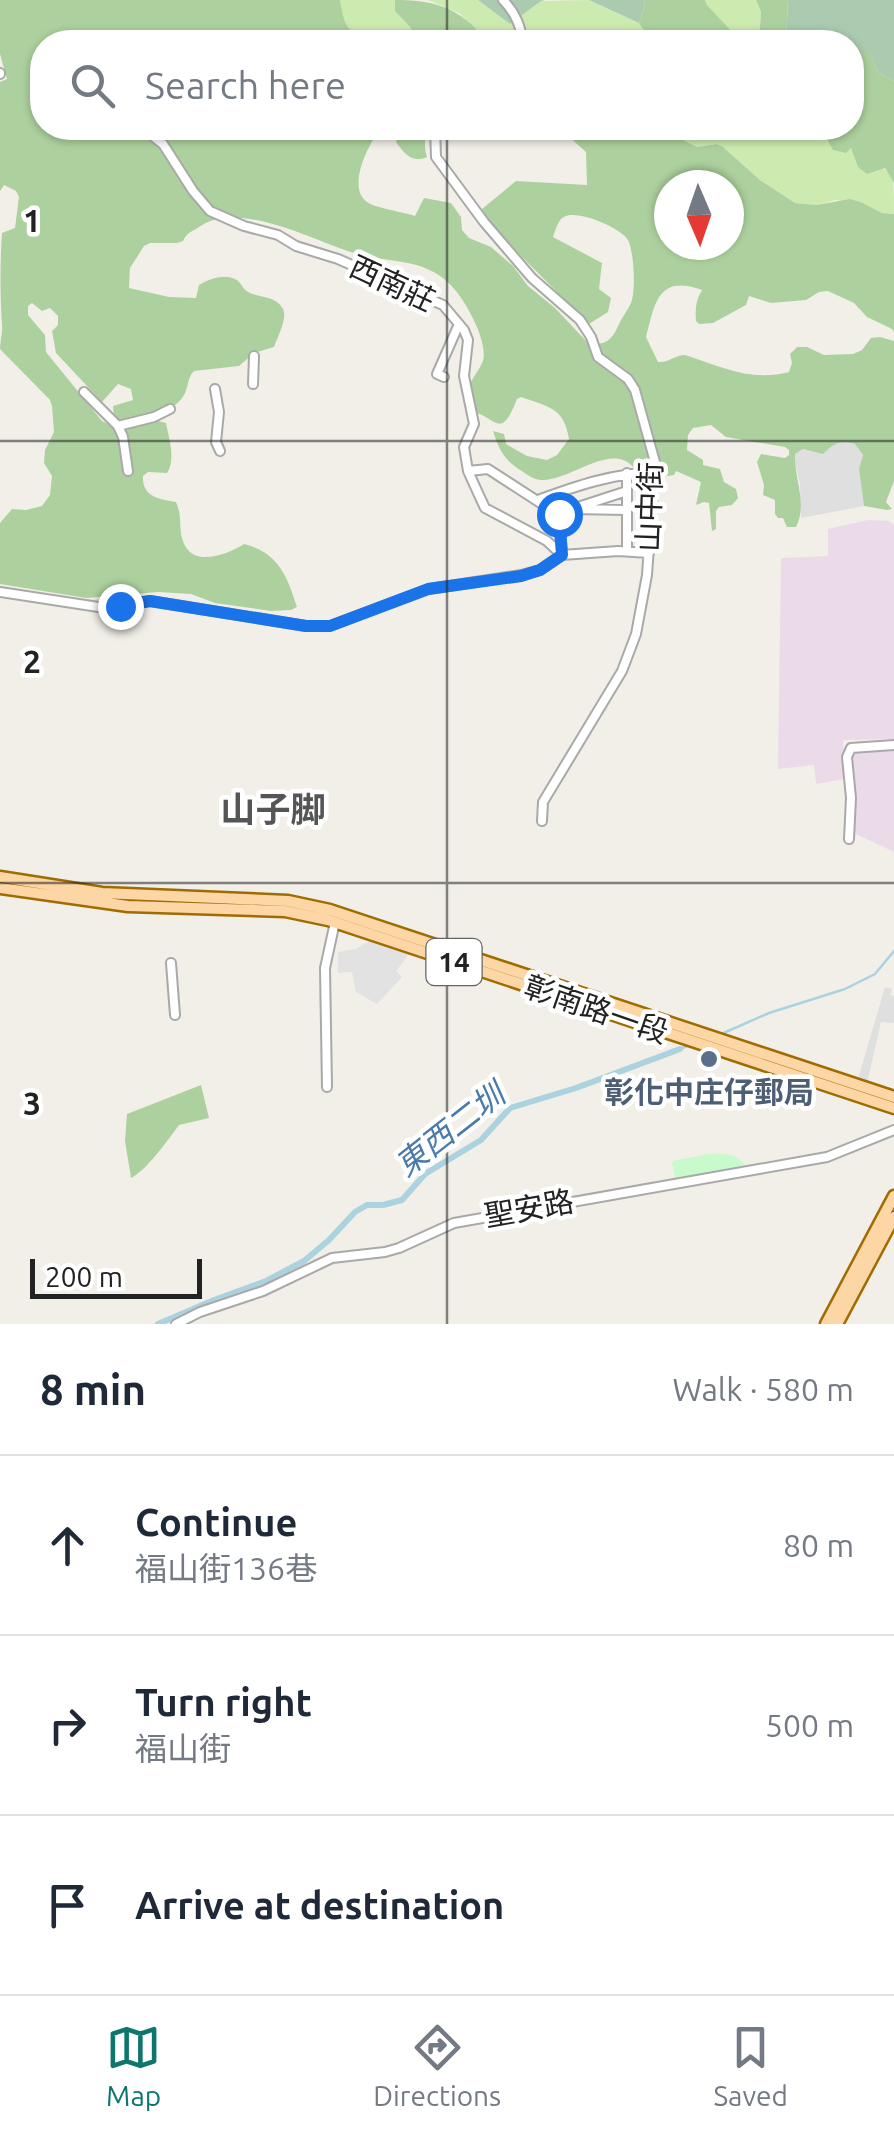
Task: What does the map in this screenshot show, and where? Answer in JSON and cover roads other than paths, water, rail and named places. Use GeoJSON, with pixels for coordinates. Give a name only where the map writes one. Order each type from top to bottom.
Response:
{"type":"FeatureCollection","features":[{"type":"Feature","properties":{"kind":"main road","name":"彰南路一段"},"geometry":{"type":"LineString","coordinates":[[0,878],[102,893],[288,902],[330,910],[894,1097]]}},
{"type":"Feature","properties":{"kind":"main road","name":"彰南路一段"},"geometry":{"type":"LineString","coordinates":[[0,888],[128,906],[285,911],[335,922],[894,1108]]}},
{"type":"Feature","properties":{"kind":"main road"},"geometry":{"type":"LineString","coordinates":[[826,1324],[894,1196]]}},
{"type":"Feature","properties":{"kind":"main road"},"geometry":{"type":"LineString","coordinates":[[836,1324],[894,1217]]}},
{"type":"Feature","properties":{"kind":"street"},"geometry":{"type":"LineString","coordinates":[[503,0],[521,30]]}},
{"type":"Feature","properties":{"kind":"street","name":"西南莊"},"geometry":{"type":"LineString","coordinates":[[158,140],[210,210],[443,305],[464,330],[469,346],[464,376],[474,424],[464,447],[468,470]]}},
{"type":"Feature","properties":{"kind":"street","name":"山中街"},"geometry":{"type":"LineString","coordinates":[[435,140],[436,157],[484,222],[532,278],[580,320],[598,357],[628,379],[648,434],[655,472],[648,575],[636,634],[622,670],[542,802],[542,821]]}},
{"type":"Feature","properties":{"kind":"street"},"geometry":{"type":"LineString","coordinates":[[444,378],[437,374],[459,324]]}},
{"type":"Feature","properties":{"kind":"street"},"geometry":{"type":"LineString","coordinates":[[253,384],[254,356]]}},
{"type":"Feature","properties":{"kind":"street"},"geometry":{"type":"LineString","coordinates":[[215,389],[219,412],[216,442],[220,451]]}},
{"type":"Feature","properties":{"kind":"street"},"geometry":{"type":"LineString","coordinates":[[84,392],[118,426],[124,437],[128,471]]}},
{"type":"Feature","properties":{"kind":"street"},"geometry":{"type":"LineString","coordinates":[[118,426],[170,409]]}},
{"type":"Feature","properties":{"kind":"street"},"geometry":{"type":"LineString","coordinates":[[559,514],[488,468],[468,470],[485,508],[547,541],[562,555]]}},
{"type":"Feature","properties":{"kind":"street"},"geometry":{"type":"LineString","coordinates":[[538,500],[627,473],[655,472]]}},
{"type":"Feature","properties":{"kind":"street"},"geometry":{"type":"LineString","coordinates":[[627,473],[628,551]]}},
{"type":"Feature","properties":{"kind":"street"},"geometry":{"type":"LineString","coordinates":[[559,514],[626,490]]}},
{"type":"Feature","properties":{"kind":"street"},"geometry":{"type":"LineString","coordinates":[[572,509],[626,510]]}},
{"type":"Feature","properties":{"kind":"street"},"geometry":{"type":"LineString","coordinates":[[559,514],[562,555]]}},
{"type":"Feature","properties":{"kind":"street"},"geometry":{"type":"LineString","coordinates":[[0,592],[106,608],[150,601],[306,626],[330,626],[413,593],[521,576],[540,570],[562,555],[649,552]]}},
{"type":"Feature","properties":{"kind":"street"},"geometry":{"type":"LineString","coordinates":[[849,839],[851,748],[894,745]]}},
{"type":"Feature","properties":{"kind":"street"},"geometry":{"type":"LineString","coordinates":[[327,1087],[325,968],[335,922]]}},
{"type":"Feature","properties":{"kind":"street"},"geometry":{"type":"LineString","coordinates":[[171,963],[175,1015]]}},
{"type":"Feature","properties":{"kind":"street","name":"聖安路"},"geometry":{"type":"LineString","coordinates":[[176,1324],[263,1291],[332,1258],[399,1248],[454,1223],[827,1157],[894,1130]]}},
{"type":"Feature","properties":{"kind":"waterway","name":"東西二圳"},"geometry":{"type":"LineString","coordinates":[[719,1035],[769,1013],[845,989],[875,974],[894,951]]}},
{"type":"Feature","properties":{"kind":"waterway","name":"東西二圳"},"geometry":{"type":"LineString","coordinates":[[680,1049],[692,1044]]}},
{"type":"Feature","properties":{"kind":"waterway","name":"東西二圳"},"geometry":{"type":"LineString","coordinates":[[158,1324],[266,1281],[304,1261],[355,1212],[367,1205],[402,1200],[425,1174],[481,1140],[510,1108],[680,1049]]}},
{"type":"Feature","properties":{"kind":"place","name":"彰化中庄仔郵局"},"geometry":{"type":"Point","coordinates":[709,1059]}},
{"type":"Feature","properties":{"kind":"district","name":"山子脚"},"geometry":{"type":"Point","coordinates":[273,810]}}]}
